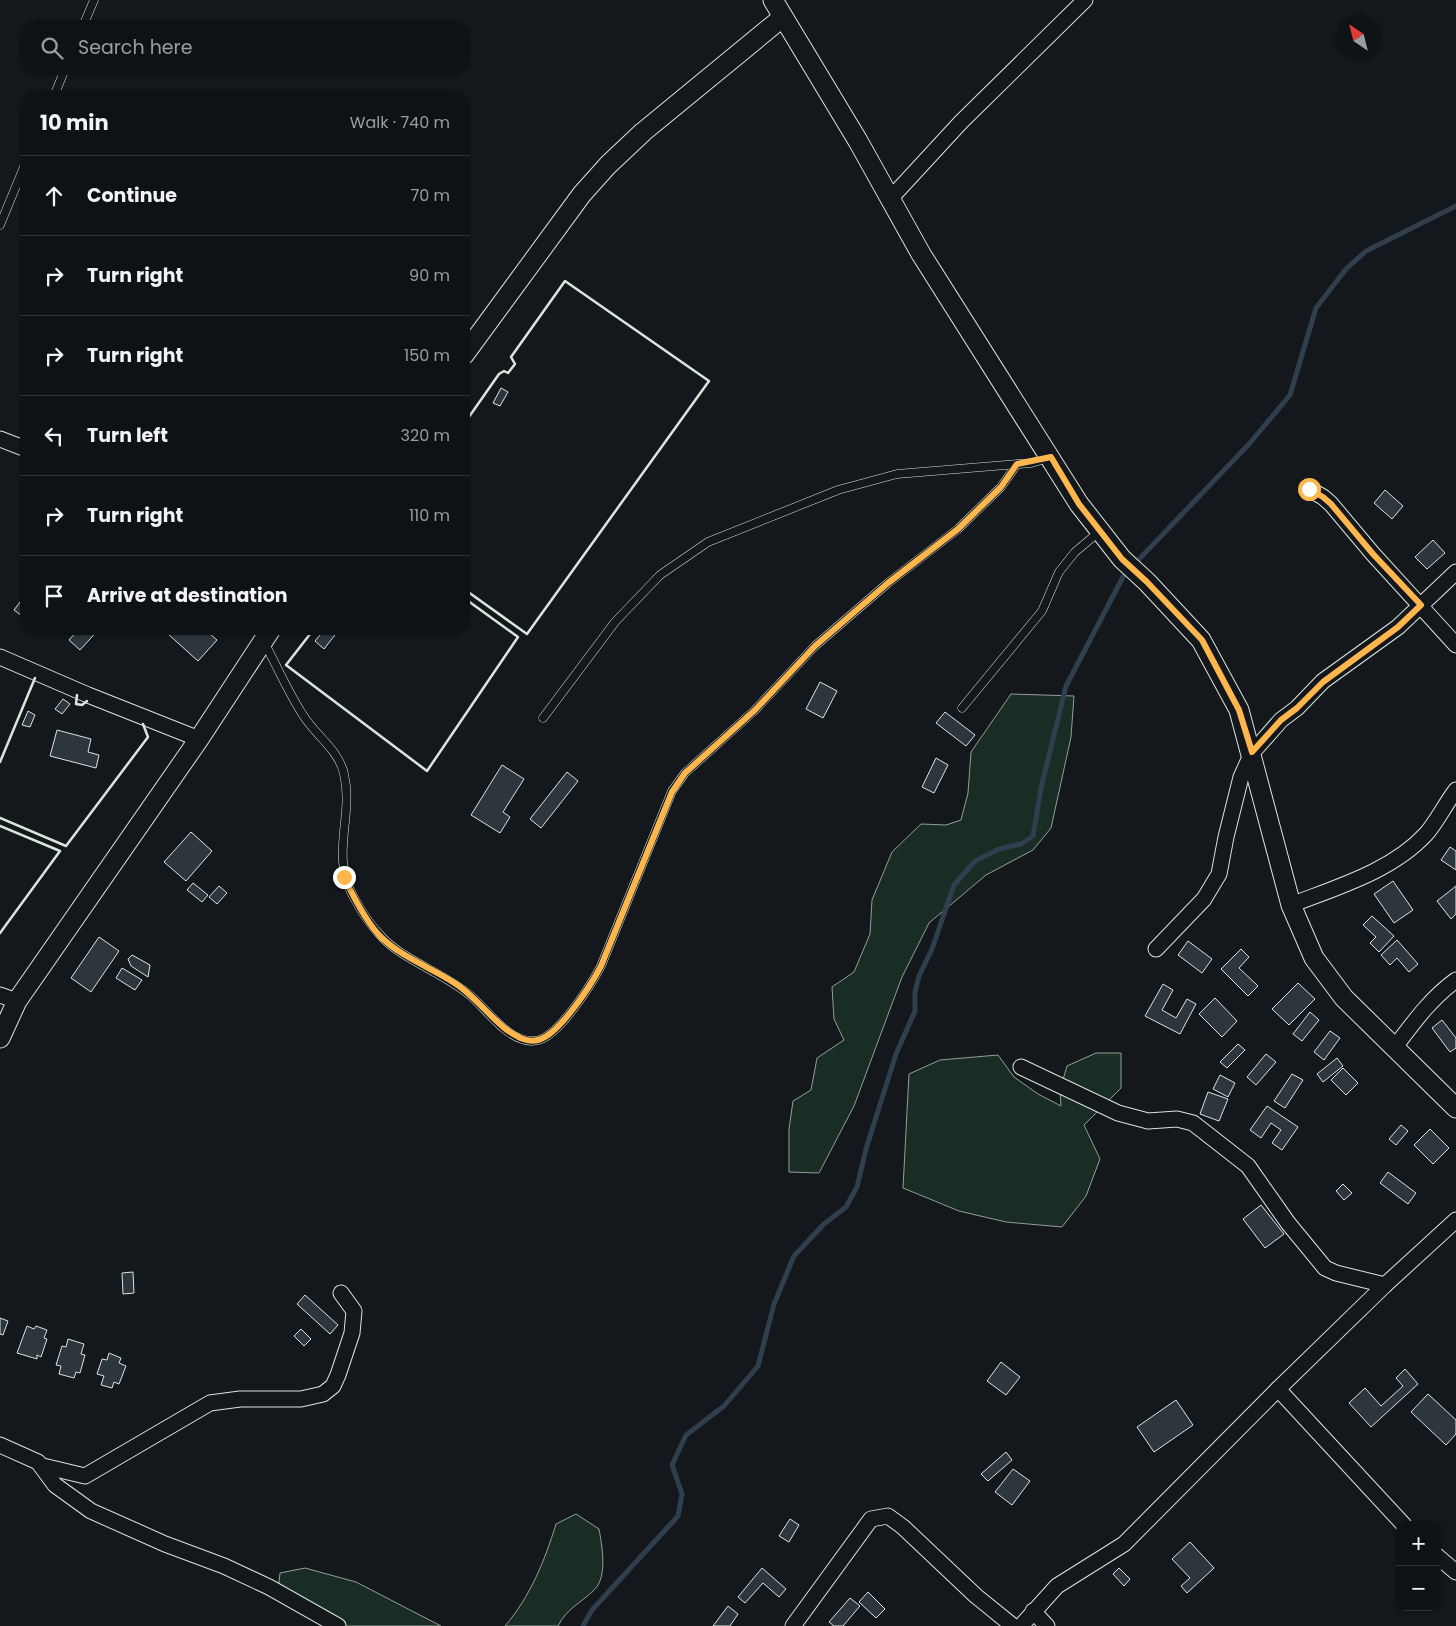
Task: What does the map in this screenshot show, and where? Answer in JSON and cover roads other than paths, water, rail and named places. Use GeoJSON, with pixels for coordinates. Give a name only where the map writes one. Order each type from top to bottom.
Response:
{"type":"FeatureCollection","features":[{"type":"Feature","properties":{"kind":"street"},"geometry":{"type":"LineString","coordinates":[[890,199],[961,122],[1085,0]]}},
{"type":"Feature","properties":{"kind":"street"},"geometry":{"type":"LineString","coordinates":[[470,347],[582,194],[608,165],[781,7],[921,254],[1079,504],[1122,559],[1147,582],[1202,640],[1239,710],[1252,752],[1292,905],[1314,958],[1344,998],[1456,1108]]}},
{"type":"Feature","properties":{"kind":"street"},"geometry":{"type":"LineString","coordinates":[[0,439],[20,447]]}},
{"type":"Feature","properties":{"kind":"street"},"geometry":{"type":"LineString","coordinates":[[1309,489],[1331,504],[1373,554],[1456,645]]}},
{"type":"Feature","properties":{"kind":"street"},"geometry":{"type":"LineString","coordinates":[[1156,949],[1204,898],[1219,874],[1226,837],[1242,777],[1252,752],[1281,720],[1297,708],[1323,682],[1398,627],[1456,572]]}},
{"type":"Feature","properties":{"kind":"street"},"geometry":{"type":"LineString","coordinates":[[0,1038],[8,998],[199,739],[266,635]]}},
{"type":"Feature","properties":{"kind":"street"},"geometry":{"type":"LineString","coordinates":[[0,657],[88,696],[199,739]]}},
{"type":"Feature","properties":{"kind":"street"},"geometry":{"type":"LineString","coordinates":[[1292,905],[1357,879],[1394,860],[1416,844],[1428,832],[1456,790]]}},
{"type":"Feature","properties":{"kind":"street"},"geometry":{"type":"LineString","coordinates":[[1395,1047],[1420,1014],[1443,989],[1456,980]]}},
{"type":"Feature","properties":{"kind":"street"},"geometry":{"type":"LineString","coordinates":[[1021,1067],[1118,1113],[1148,1121],[1177,1119],[1193,1123],[1248,1166],[1288,1223],[1325,1268],[1344,1276],[1385,1285]]}},
{"type":"Feature","properties":{"kind":"street"},"geometry":{"type":"LineString","coordinates":[[1021,1626],[1056,1586],[1124,1544],[1278,1389],[1385,1285],[1456,1220]]}},
{"type":"Feature","properties":{"kind":"street"},"geometry":{"type":"LineString","coordinates":[[43,1466],[85,1476],[210,1403],[240,1399],[301,1399],[323,1394],[333,1386],[352,1333],[354,1311],[341,1293]]}},
{"type":"Feature","properties":{"kind":"street"},"geometry":{"type":"LineString","coordinates":[[1278,1389],[1400,1521]]}},
{"type":"Feature","properties":{"kind":"street"},"geometry":{"type":"LineString","coordinates":[[0,1445],[38,1462],[43,1466],[55,1485],[91,1511],[165,1544],[230,1569],[338,1626]]}},
{"type":"Feature","properties":{"kind":"street"},"geometry":{"type":"LineString","coordinates":[[793,1626],[871,1519],[888,1516],[903,1527],[976,1596],[1013,1626]]}},
{"type":"Feature","properties":{"kind":"street"},"geometry":{"type":"LineString","coordinates":[[1441,1559],[1456,1572]]}},
{"type":"Feature","properties":{"kind":"street"},"geometry":{"type":"LineString","coordinates":[[1033,1611],[1047,1626]]}},
{"type":"Feature","properties":{"kind":"lane"},"geometry":{"type":"LineString","coordinates":[[86,20],[94,0]]}},
{"type":"Feature","properties":{"kind":"lane"},"geometry":{"type":"LineString","coordinates":[[56,90],[63,75]]}},
{"type":"Feature","properties":{"kind":"lane"},"geometry":{"type":"LineString","coordinates":[[0,225],[20,177]]}},
{"type":"Feature","properties":{"kind":"lane"},"geometry":{"type":"LineString","coordinates":[[542,718],[615,622],[660,575],[708,542],[838,490],[897,474],[1017,464],[1051,457]]}},
{"type":"Feature","properties":{"kind":"lane"},"geometry":{"type":"LineString","coordinates":[[267,635],[303,716],[332,751],[344,772],[346,814],[342,862],[344,877],[354,897],[380,936],[392,946],[459,986],[499,1024],[517,1037],[529,1041],[540,1040],[560,1023],[592,984],[672,792],[685,773],[755,710],[815,646],[882,588],[958,529],[1001,487],[1017,464]]}},
{"type":"Feature","properties":{"kind":"lane"},"geometry":{"type":"LineString","coordinates":[[962,708],[1042,610],[1059,572],[1074,552],[1100,531]]}},
{"type":"Feature","properties":{"kind":"waterway"},"geometry":{"type":"LineString","coordinates":[[583,1626],[592,1610],[678,1516],[682,1494],[672,1465],[686,1435],[724,1406],[758,1366],[774,1304],[794,1256],[824,1224],[846,1207],[857,1187],[866,1149],[896,1054],[915,1011],[915,992],[919,976],[932,949],[954,885],[975,861],[999,849],[1021,844],[1033,836],[1041,788],[1066,686],[1124,575],[1250,443],[1290,395],[1316,308],[1346,269],[1366,251],[1456,206]]}}]}
